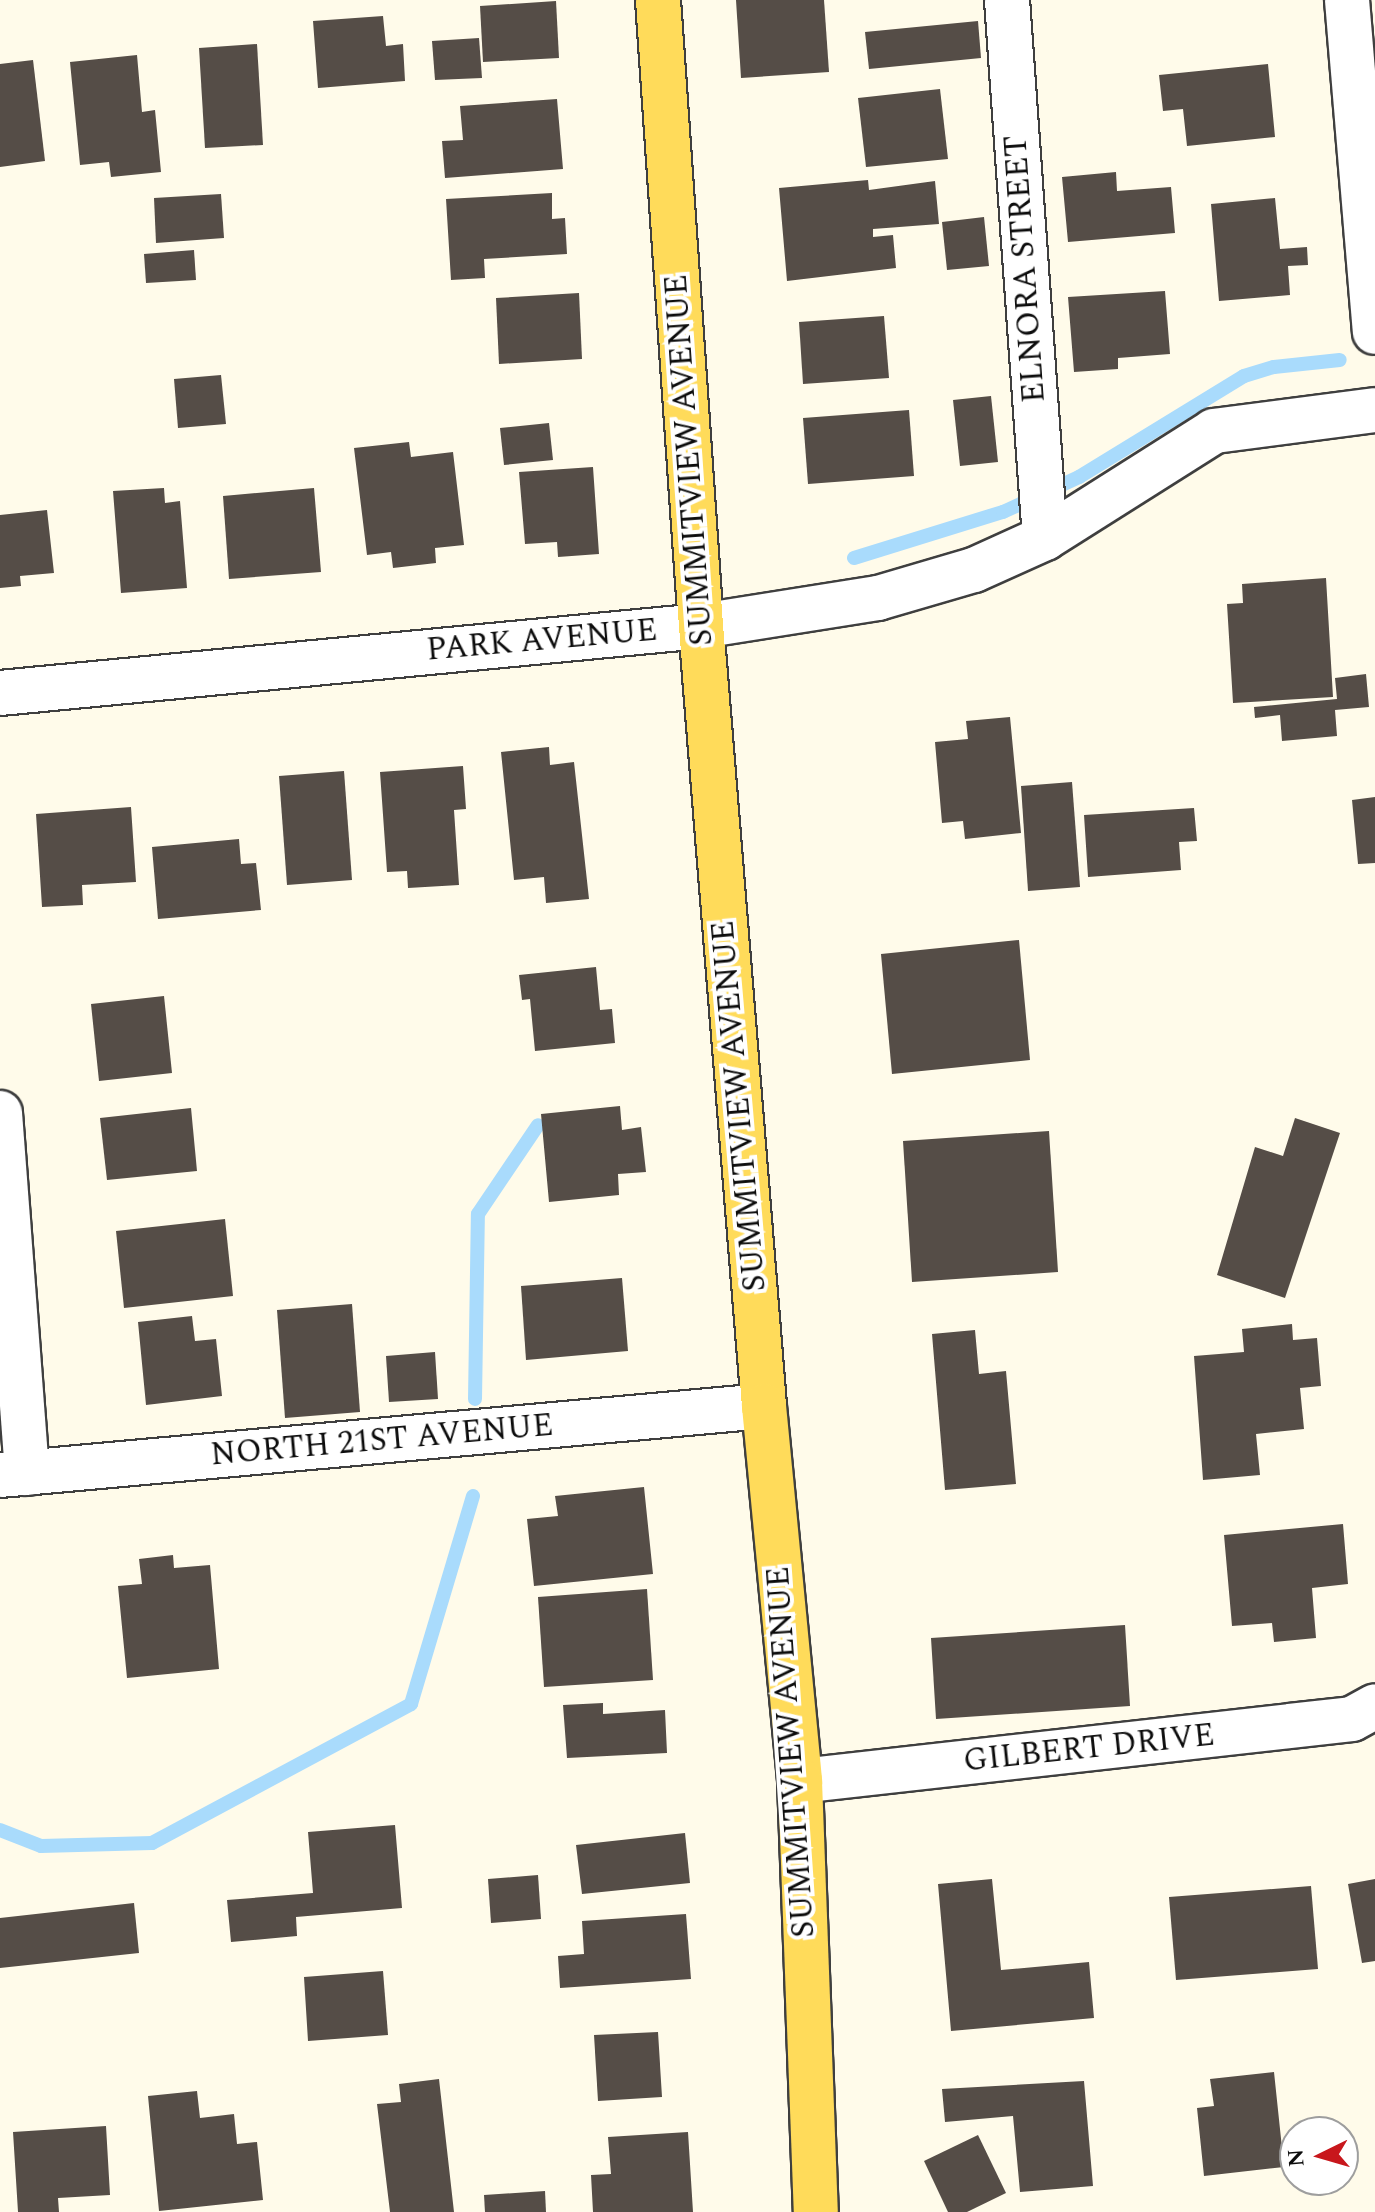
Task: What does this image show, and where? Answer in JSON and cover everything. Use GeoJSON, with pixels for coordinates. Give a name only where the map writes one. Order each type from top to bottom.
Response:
{"type":"FeatureCollection","features":[{"type":"Feature","properties":{"kind":"main road","name":"SUMMITVIEW AVENUE"},"geometry":{"type":"LineString","coordinates":[[658,0],[701,626],[764,1406],[800,1781],[816,2212]]}},
{"type":"Feature","properties":{"kind":"street","name":"ELNORA STREET"},"geometry":{"type":"LineString","coordinates":[[1007,0],[1043,509]]}},
{"type":"Feature","properties":{"kind":"street"},"geometry":{"type":"LineString","coordinates":[[1347,0],[1375,332]]}},
{"type":"Feature","properties":{"kind":"street","name":"PARK AVENUE"},"geometry":{"type":"LineString","coordinates":[[0,693],[701,626],[878,598],[974,570],[1043,509],[1214,431],[1375,410]]}},
{"type":"Feature","properties":{"kind":"street"},"geometry":{"type":"LineString","coordinates":[[0,1113],[14,1474]]}},
{"type":"Feature","properties":{"kind":"street","name":"NORTH 21ST AVENUE"},"geometry":{"type":"LineString","coordinates":[[14,1474],[764,1406]]}},
{"type":"Feature","properties":{"kind":"street","name":"GILBERT DRIVE"},"geometry":{"type":"LineString","coordinates":[[800,1781],[1352,1719],[1375,1706]]}},
{"type":"Feature","properties":{"kind":"building"},"geometry":{"type":"Polygon","coordinates":[[[736,0],[824,0],[829,72],[741,78],[736,0]]]}},
{"type":"Feature","properties":{"kind":"building"},"geometry":{"type":"Polygon","coordinates":[[[556,1],[559,58],[483,62],[480,6],[556,1]]]}},
{"type":"Feature","properties":{"kind":"building"},"geometry":{"type":"Polygon","coordinates":[[[383,16],[386,46],[403,44],[405,81],[318,88],[313,21],[383,16]]]}},
{"type":"Feature","properties":{"kind":"building"},"geometry":{"type":"Polygon","coordinates":[[[978,21],[981,58],[869,69],[865,32],[978,21]]]}},
{"type":"Feature","properties":{"kind":"building"},"geometry":{"type":"Polygon","coordinates":[[[479,38],[482,78],[435,80],[432,41],[479,38]]]}},
{"type":"Feature","properties":{"kind":"building"},"geometry":{"type":"Polygon","coordinates":[[[257,44],[263,145],[205,148],[199,48],[257,44]]]}},
{"type":"Feature","properties":{"kind":"building"},"geometry":{"type":"Polygon","coordinates":[[[137,55],[142,112],[155,110],[161,172],[111,177],[109,162],[80,165],[70,62],[137,55]]]}},
{"type":"Feature","properties":{"kind":"building"},"geometry":{"type":"Polygon","coordinates":[[[33,60],[45,161],[0,167],[0,64],[33,60]]]}},
{"type":"Feature","properties":{"kind":"building"},"geometry":{"type":"Polygon","coordinates":[[[1268,64],[1275,137],[1187,146],[1183,109],[1163,111],[1159,75],[1268,64]]]}},
{"type":"Feature","properties":{"kind":"building"},"geometry":{"type":"Polygon","coordinates":[[[940,89],[948,159],[866,167],[858,98],[940,89]]]}},
{"type":"Feature","properties":{"kind":"building"},"geometry":{"type":"Polygon","coordinates":[[[557,99],[563,169],[445,178],[442,141],[463,140],[460,106],[557,99]]]}},
{"type":"Feature","properties":{"kind":"building"},"geometry":{"type":"Polygon","coordinates":[[[1116,172],[1117,191],[1171,187],[1175,233],[1068,242],[1062,177],[1116,172]]]}},
{"type":"Feature","properties":{"kind":"building"},"geometry":{"type":"Polygon","coordinates":[[[868,180],[869,190],[935,181],[939,224],[873,229],[873,237],[893,235],[896,268],[787,281],[779,188],[868,180]]]}},
{"type":"Feature","properties":{"kind":"building"},"geometry":{"type":"Polygon","coordinates":[[[552,193],[552,219],[565,218],[567,254],[484,259],[485,278],[451,280],[446,199],[552,193]]]}},
{"type":"Feature","properties":{"kind":"building"},"geometry":{"type":"Polygon","coordinates":[[[221,194],[224,238],[156,243],[154,198],[221,194]]]}},
{"type":"Feature","properties":{"kind":"building"},"geometry":{"type":"Polygon","coordinates":[[[1275,198],[1280,249],[1307,247],[1308,265],[1288,266],[1290,295],[1219,301],[1211,204],[1275,198]]]}},
{"type":"Feature","properties":{"kind":"building"},"geometry":{"type":"Polygon","coordinates":[[[984,217],[989,266],[947,270],[942,222],[984,217]]]}},
{"type":"Feature","properties":{"kind":"building"},"geometry":{"type":"Polygon","coordinates":[[[194,250],[196,280],[146,283],[144,254],[194,250]]]}},
{"type":"Feature","properties":{"kind":"building"},"geometry":{"type":"Polygon","coordinates":[[[1165,291],[1170,354],[1118,358],[1118,369],[1074,372],[1068,297],[1165,291]]]}},
{"type":"Feature","properties":{"kind":"building"},"geometry":{"type":"Polygon","coordinates":[[[579,293],[582,359],[499,364],[496,298],[579,293]]]}},
{"type":"Feature","properties":{"kind":"building"},"geometry":{"type":"Polygon","coordinates":[[[884,316],[889,378],[803,384],[799,322],[884,316]]]}},
{"type":"Feature","properties":{"kind":"building"},"geometry":{"type":"Polygon","coordinates":[[[221,375],[226,424],[178,428],[174,379],[221,375]]]}},
{"type":"Feature","properties":{"kind":"building"},"geometry":{"type":"Polygon","coordinates":[[[991,396],[998,462],[960,466],[953,400],[991,396]]]}},
{"type":"Feature","properties":{"kind":"building"},"geometry":{"type":"Polygon","coordinates":[[[909,410],[914,476],[808,484],[803,418],[909,410]]]}},
{"type":"Feature","properties":{"kind":"building"},"geometry":{"type":"Polygon","coordinates":[[[549,423],[553,460],[504,465],[500,428],[549,423]]]}},
{"type":"Feature","properties":{"kind":"building"},"geometry":{"type":"Polygon","coordinates":[[[409,442],[411,457],[453,452],[464,545],[435,548],[436,563],[393,568],[391,552],[367,555],[354,448],[409,442]]]}},
{"type":"Feature","properties":{"kind":"building"},"geometry":{"type":"Polygon","coordinates":[[[593,467],[599,554],[558,557],[557,542],[525,544],[519,472],[593,467]]]}},
{"type":"Feature","properties":{"kind":"building"},"geometry":{"type":"Polygon","coordinates":[[[164,488],[165,503],[180,501],[187,588],[121,593],[113,491],[164,488]]]}},
{"type":"Feature","properties":{"kind":"building"},"geometry":{"type":"Polygon","coordinates":[[[314,488],[321,572],[229,579],[223,496],[314,488]]]}},
{"type":"Feature","properties":{"kind":"building"},"geometry":{"type":"Polygon","coordinates":[[[47,510],[54,573],[20,576],[21,586],[0,588],[0,515],[47,510]]]}},
{"type":"Feature","properties":{"kind":"building"},"geometry":{"type":"Polygon","coordinates":[[[1326,578],[1333,697],[1233,703],[1227,604],[1243,603],[1242,584],[1326,578]]]}},
{"type":"Feature","properties":{"kind":"building"},"geometry":{"type":"Polygon","coordinates":[[[1366,674],[1369,707],[1335,710],[1337,736],[1282,741],[1280,715],[1255,718],[1254,707],[1337,699],[1335,678],[1366,674]]]}},
{"type":"Feature","properties":{"kind":"building"},"geometry":{"type":"Polygon","coordinates":[[[1010,717],[1021,833],[965,839],[963,821],[942,823],[935,742],[968,739],[966,721],[1010,717]]]}},
{"type":"Feature","properties":{"kind":"building"},"geometry":{"type":"Polygon","coordinates":[[[549,747],[550,765],[574,762],[589,899],[546,903],[544,877],[514,880],[501,752],[549,747]]]}},
{"type":"Feature","properties":{"kind":"building"},"geometry":{"type":"Polygon","coordinates":[[[463,766],[466,809],[454,810],[459,885],[408,888],[407,871],[387,872],[380,772],[463,766]]]}},
{"type":"Feature","properties":{"kind":"building"},"geometry":{"type":"Polygon","coordinates":[[[344,771],[352,880],[287,885],[279,776],[344,771]]]}},
{"type":"Feature","properties":{"kind":"building"},"geometry":{"type":"Polygon","coordinates":[[[1072,782],[1080,887],[1028,891],[1021,786],[1072,782]]]}},
{"type":"Feature","properties":{"kind":"building"},"geometry":{"type":"Polygon","coordinates":[[[1375,797],[1375,863],[1358,864],[1352,800],[1375,797]]]}},
{"type":"Feature","properties":{"kind":"building"},"geometry":{"type":"Polygon","coordinates":[[[131,807],[136,882],[82,885],[83,905],[42,907],[36,814],[131,807]]]}},
{"type":"Feature","properties":{"kind":"building"},"geometry":{"type":"Polygon","coordinates":[[[1194,808],[1197,841],[1179,842],[1181,870],[1088,877],[1084,815],[1194,808]]]}},
{"type":"Feature","properties":{"kind":"building"},"geometry":{"type":"Polygon","coordinates":[[[239,839],[241,864],[256,863],[261,910],[158,919],[152,847],[239,839]]]}},
{"type":"Feature","properties":{"kind":"building"},"geometry":{"type":"Polygon","coordinates":[[[1019,940],[1030,1060],[892,1074],[881,954],[1019,940]]]}},
{"type":"Feature","properties":{"kind":"building"},"geometry":{"type":"Polygon","coordinates":[[[596,967],[600,1010],[612,1009],[615,1043],[535,1051],[530,999],[522,1000],[519,975],[596,967]]]}},
{"type":"Feature","properties":{"kind":"building"},"geometry":{"type":"Polygon","coordinates":[[[164,996],[172,1073],[99,1081],[91,1004],[164,996]]]}},
{"type":"Feature","properties":{"kind":"building"},"geometry":{"type":"Polygon","coordinates":[[[620,1106],[622,1130],[641,1127],[646,1172],[618,1174],[619,1195],[549,1202],[541,1114],[620,1106]]]}},
{"type":"Feature","properties":{"kind":"building"},"geometry":{"type":"Polygon","coordinates":[[[191,1108],[197,1171],[107,1180],[100,1118],[191,1108]]]}},
{"type":"Feature","properties":{"kind":"building"},"geometry":{"type":"Polygon","coordinates":[[[1295,1118],[1340,1133],[1285,1298],[1217,1275],[1255,1147],[1283,1156],[1295,1118]]]}},
{"type":"Feature","properties":{"kind":"building"},"geometry":{"type":"Polygon","coordinates":[[[1049,1131],[1058,1272],[912,1282],[903,1141],[1049,1131]]]}},
{"type":"Feature","properties":{"kind":"building"},"geometry":{"type":"Polygon","coordinates":[[[225,1219],[233,1296],[124,1308],[116,1231],[225,1219]]]}},
{"type":"Feature","properties":{"kind":"building"},"geometry":{"type":"Polygon","coordinates":[[[622,1278],[628,1351],[526,1360],[521,1286],[622,1278]]]}},
{"type":"Feature","properties":{"kind":"building"},"geometry":{"type":"Polygon","coordinates":[[[352,1304],[360,1412],[285,1418],[277,1310],[352,1304]]]}},
{"type":"Feature","properties":{"kind":"building"},"geometry":{"type":"Polygon","coordinates":[[[192,1316],[195,1341],[216,1339],[222,1396],[146,1405],[138,1322],[192,1316]]]}},
{"type":"Feature","properties":{"kind":"building"},"geometry":{"type":"Polygon","coordinates":[[[1292,1324],[1293,1340],[1317,1338],[1321,1386],[1300,1388],[1304,1429],[1256,1434],[1260,1475],[1203,1480],[1194,1356],[1244,1352],[1242,1329],[1292,1324]]]}},
{"type":"Feature","properties":{"kind":"building"},"geometry":{"type":"Polygon","coordinates":[[[975,1330],[979,1374],[1006,1371],[1016,1484],[945,1490],[932,1334],[975,1330]]]}},
{"type":"Feature","properties":{"kind":"building"},"geometry":{"type":"Polygon","coordinates":[[[435,1352],[438,1399],[389,1402],[386,1356],[435,1352]]]}},
{"type":"Feature","properties":{"kind":"building"},"geometry":{"type":"Polygon","coordinates":[[[644,1487],[653,1574],[534,1586],[527,1519],[558,1516],[555,1496],[644,1487]]]}},
{"type":"Feature","properties":{"kind":"building"},"geometry":{"type":"Polygon","coordinates":[[[1343,1524],[1348,1584],[1312,1588],[1316,1638],[1274,1642],[1272,1623],[1232,1626],[1224,1535],[1343,1524]]]}},
{"type":"Feature","properties":{"kind":"building"},"geometry":{"type":"Polygon","coordinates":[[[173,1555],[174,1568],[210,1565],[219,1669],[127,1678],[118,1586],[142,1584],[139,1559],[173,1555]]]}},
{"type":"Feature","properties":{"kind":"building"},"geometry":{"type":"Polygon","coordinates":[[[647,1589],[653,1680],[544,1687],[538,1597],[647,1589]]]}},
{"type":"Feature","properties":{"kind":"building"},"geometry":{"type":"Polygon","coordinates":[[[1125,1625],[1130,1706],[936,1719],[931,1638],[1125,1625]]]}},
{"type":"Feature","properties":{"kind":"building"},"geometry":{"type":"Polygon","coordinates":[[[603,1703],[603,1714],[665,1710],[667,1753],[567,1758],[563,1705],[603,1703]]]}},
{"type":"Feature","properties":{"kind":"building"},"geometry":{"type":"Polygon","coordinates":[[[395,1825],[402,1908],[296,1917],[297,1936],[231,1942],[227,1900],[313,1893],[308,1832],[395,1825]]]}},
{"type":"Feature","properties":{"kind":"building"},"geometry":{"type":"Polygon","coordinates":[[[685,1833],[690,1883],[582,1894],[576,1845],[685,1833]]]}},
{"type":"Feature","properties":{"kind":"building"},"geometry":{"type":"Polygon","coordinates":[[[538,1875],[541,1919],[491,1923],[488,1879],[538,1875]]]}},
{"type":"Feature","properties":{"kind":"building"},"geometry":{"type":"Polygon","coordinates":[[[992,1879],[1001,1970],[1089,1962],[1094,2018],[951,2031],[938,1884],[992,1879]]]}},
{"type":"Feature","properties":{"kind":"building"},"geometry":{"type":"Polygon","coordinates":[[[1375,1879],[1375,1961],[1362,1963],[1348,1884],[1375,1879]]]}},
{"type":"Feature","properties":{"kind":"building"},"geometry":{"type":"Polygon","coordinates":[[[1311,1886],[1318,1969],[1176,1980],[1169,1897],[1311,1886]]]}},
{"type":"Feature","properties":{"kind":"building"},"geometry":{"type":"Polygon","coordinates":[[[134,1903],[139,1953],[0,1968],[0,1918],[134,1903]]]}},
{"type":"Feature","properties":{"kind":"building"},"geometry":{"type":"Polygon","coordinates":[[[686,1914],[691,1979],[560,1988],[558,1956],[584,1954],[582,1921],[686,1914]]]}},
{"type":"Feature","properties":{"kind":"building"},"geometry":{"type":"Polygon","coordinates":[[[383,1971],[388,2035],[308,2041],[304,1977],[383,1971]]]}},
{"type":"Feature","properties":{"kind":"building"},"geometry":{"type":"Polygon","coordinates":[[[658,2032],[662,2097],[598,2101],[594,2035],[658,2032]]]}},
{"type":"Feature","properties":{"kind":"building"},"geometry":{"type":"Polygon","coordinates":[[[1274,2072],[1279,2120],[1279,2168],[1204,2176],[1197,2108],[1214,2106],[1210,2079],[1274,2072]]]}},
{"type":"Feature","properties":{"kind":"building"},"geometry":{"type":"Polygon","coordinates":[[[439,2079],[454,2212],[390,2212],[377,2104],[401,2102],[399,2084],[439,2079]]]}},
{"type":"Feature","properties":{"kind":"building"},"geometry":{"type":"Polygon","coordinates":[[[1084,2081],[1093,2186],[1020,2192],[1013,2116],[945,2122],[942,2089],[1084,2081]]]}},
{"type":"Feature","properties":{"kind":"building"},"geometry":{"type":"Polygon","coordinates":[[[197,2091],[200,2118],[234,2114],[237,2144],[257,2142],[263,2200],[159,2211],[148,2096],[197,2091]]]}},
{"type":"Feature","properties":{"kind":"building"},"geometry":{"type":"Polygon","coordinates":[[[106,2126],[110,2195],[58,2198],[59,2212],[18,2212],[13,2132],[106,2126]]]}},
{"type":"Feature","properties":{"kind":"building"},"geometry":{"type":"Polygon","coordinates":[[[688,2132],[693,2212],[593,2212],[591,2175],[611,2174],[608,2137],[688,2132]]]}},
{"type":"Feature","properties":{"kind":"building"},"geometry":{"type":"Polygon","coordinates":[[[978,2135],[1006,2193],[967,2212],[948,2212],[924,2161],[978,2135]]]}},
{"type":"Feature","properties":{"kind":"building"},"geometry":{"type":"Polygon","coordinates":[[[545,2191],[546,2212],[485,2212],[484,2195],[545,2191]]]}},
{"type":"Feature","properties":{"kind":"waterway"},"geometry":{"type":"LineString","coordinates":[[854,558],[1003,512],[1079,477],[1244,376],[1274,367],[1340,360]]}},
{"type":"Feature","properties":{"kind":"waterway"},"geometry":{"type":"LineString","coordinates":[[475,1399],[478,1214],[538,1125]]}},
{"type":"Feature","properties":{"kind":"waterway"},"geometry":{"type":"LineString","coordinates":[[0,1830],[41,1846],[152,1843],[411,1704],[473,1496]]}}]}
